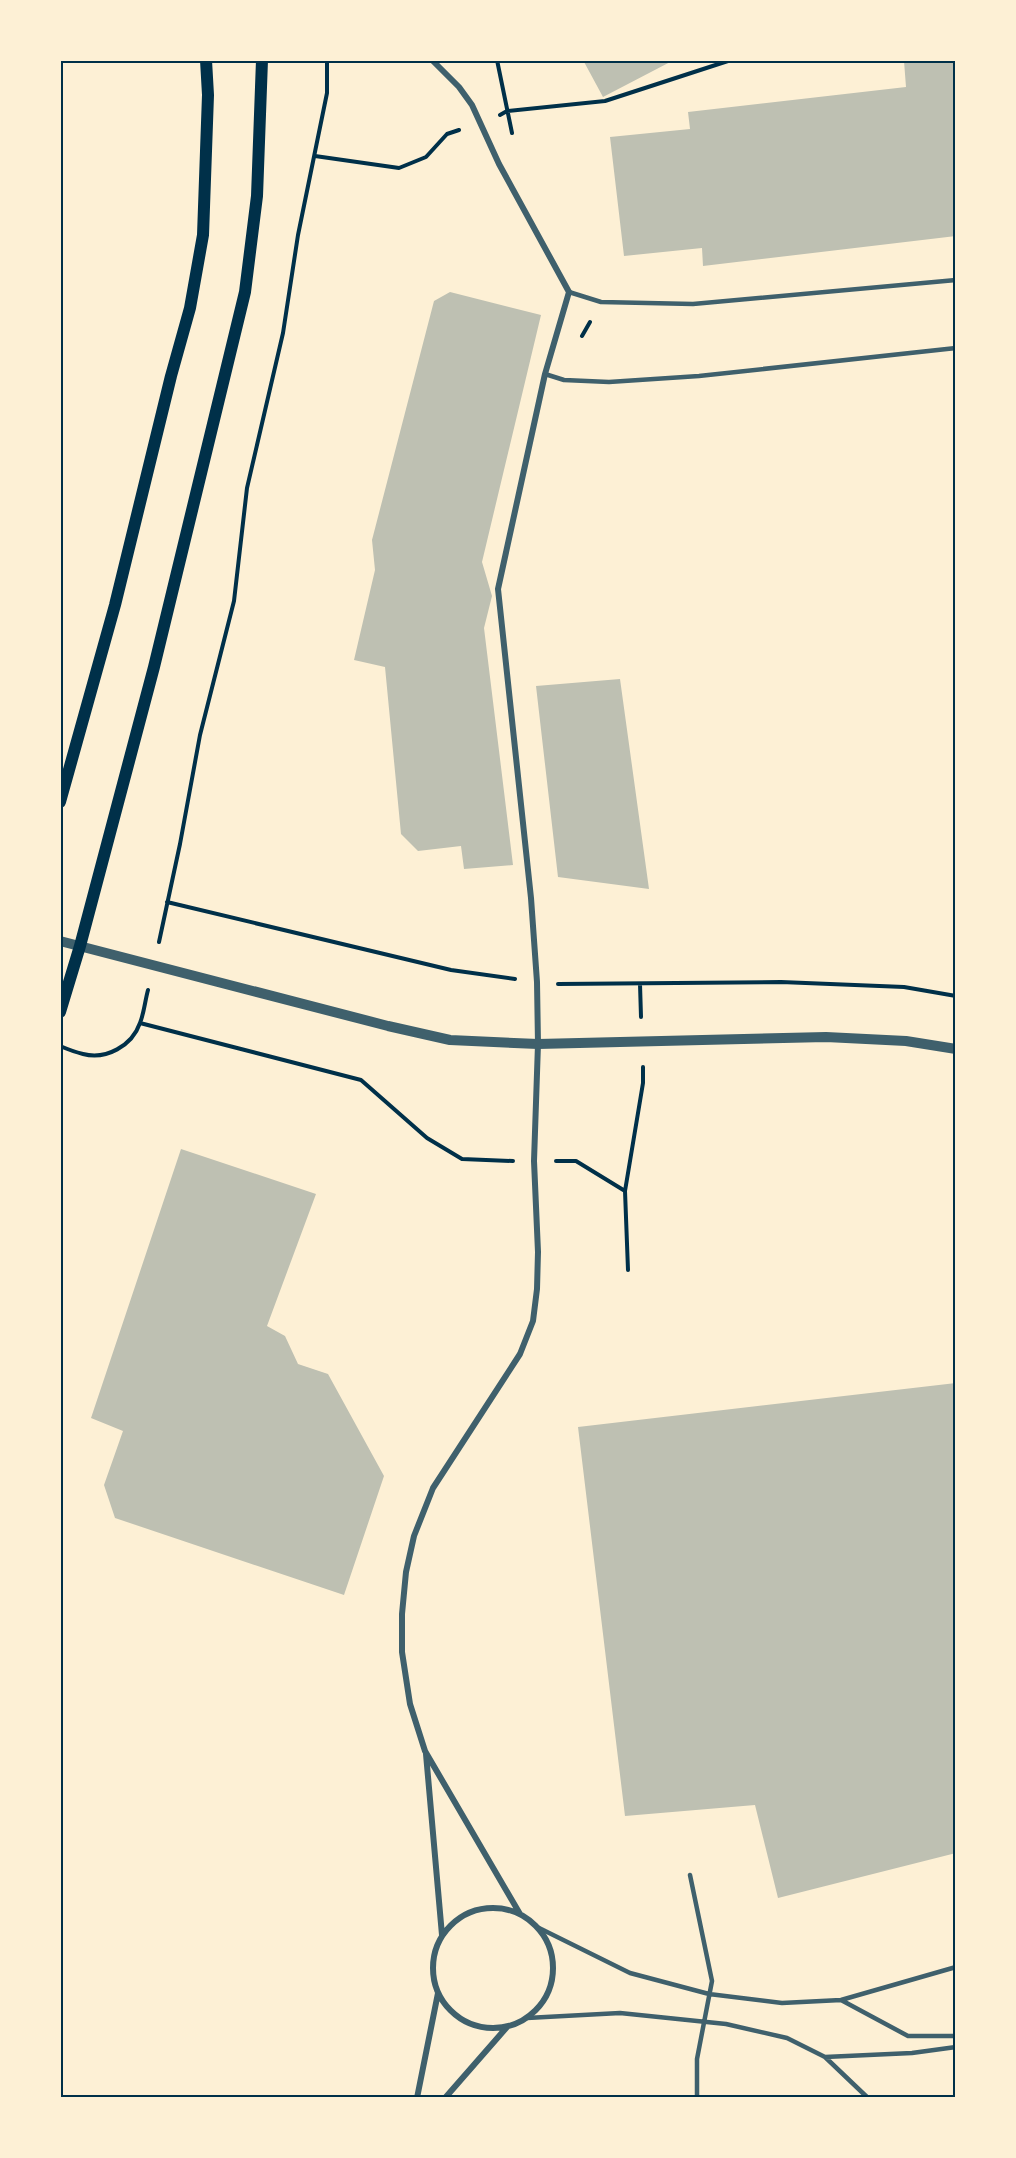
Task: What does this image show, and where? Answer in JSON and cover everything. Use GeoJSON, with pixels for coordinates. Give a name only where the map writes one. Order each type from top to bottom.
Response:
{"type":"FeatureCollection","features":[{"type":"Feature","properties":{"kind":"main road"},"geometry":{"type":"LineString","coordinates":[[60,802],[115,605],[190,308],[203,234],[208,95],[206,60]]}},
{"type":"Feature","properties":{"kind":"main road"},"geometry":{"type":"LineString","coordinates":[[60,1012],[80,946],[192,516],[245,292],[258,196],[262,60]]}},
{"type":"Feature","properties":{"kind":"street"},"geometry":{"type":"LineString","coordinates":[[432,60],[459,87],[472,105],[499,165],[569,292],[545,374],[498,589],[531,898],[537,982],[538,1044],[534,1161],[537,1289],[533,1321],[520,1353],[433,1488],[414,1536],[406,1572],[402,1614],[402,1652],[410,1704],[425,1751],[442,1935]]}},
{"type":"Feature","properties":{"kind":"street"},"geometry":{"type":"LineString","coordinates":[[60,941],[450,1040],[538,1044],[826,1037],[906,1041],[956,1049]]}},
{"type":"Feature","properties":{"kind":"street"},"geometry":{"type":"LineString","coordinates":[[425,1751],[520,1914]]}},
{"type":"Feature","properties":{"kind":"street"},"geometry":{"type":"LineString","coordinates":[[498,1908],[520,1914],[537,1927],[550,1949],[553,1975],[545,1999],[527,2018],[507,2027],[484,2028],[463,2020],[448,2008],[438,1993],[433,1974],[434,1956],[442,1935],[457,1919],[476,1910],[498,1908]]}},
{"type":"Feature","properties":{"kind":"street"},"geometry":{"type":"LineString","coordinates":[[417,2098],[438,1993]]}},
{"type":"Feature","properties":{"kind":"street"},"geometry":{"type":"LineString","coordinates":[[445,2098],[507,2027]]}},
{"type":"Feature","properties":{"kind":"lane"},"geometry":{"type":"LineString","coordinates":[[569,292],[601,302],[693,304],[956,280]]}},
{"type":"Feature","properties":{"kind":"lane"},"geometry":{"type":"LineString","coordinates":[[545,374],[564,380],[609,382],[699,376],[956,348]]}},
{"type":"Feature","properties":{"kind":"lane"},"geometry":{"type":"LineString","coordinates":[[690,1875],[712,1981],[697,2059],[697,2098]]}},
{"type":"Feature","properties":{"kind":"lane"},"geometry":{"type":"LineString","coordinates":[[537,1927],[630,1973],[709,1995],[782,2003],[841,2000],[956,1967]]}},
{"type":"Feature","properties":{"kind":"lane"},"geometry":{"type":"LineString","coordinates":[[841,2000],[908,2037],[956,2036]]}},
{"type":"Feature","properties":{"kind":"lane"},"geometry":{"type":"LineString","coordinates":[[527,2018],[620,2013],[726,2024],[787,2038],[825,2058],[868,2098]]}},
{"type":"Feature","properties":{"kind":"lane"},"geometry":{"type":"LineString","coordinates":[[825,2058],[912,2053],[956,2047]]}},
{"type":"Feature","properties":{"kind":"path"},"geometry":{"type":"LineString","coordinates":[[60,1046],[85,1055],[108,1054],[125,1045],[135,1035],[140,1023],[180,844],[200,735],[234,600],[248,489],[283,333],[298,234],[327,93],[327,60]]}},
{"type":"Feature","properties":{"kind":"path"},"geometry":{"type":"LineString","coordinates":[[315,156],[399,168],[426,158],[447,134],[479,124],[507,111],[605,101],[731,60]]}},
{"type":"Feature","properties":{"kind":"path"},"geometry":{"type":"LineString","coordinates":[[640,984],[641,1009]]}},
{"type":"Feature","properties":{"kind":"path"},"geometry":{"type":"LineString","coordinates":[[140,1023],[361,1080],[428,1138],[462,1159],[504,1161]]}},
{"type":"Feature","properties":{"kind":"path"},"geometry":{"type":"LineString","coordinates":[[628,1270],[625,1191],[643,1083],[643,1061]]}},
{"type":"Feature","properties":{"kind":"path"},"geometry":{"type":"LineString","coordinates":[[576,1161],[625,1191]]}},
{"type":"Feature","properties":{"kind":"building"},"geometry":{"type":"Polygon","coordinates":[[[583,60],[674,60],[603,97],[583,60]]]}},
{"type":"Feature","properties":{"kind":"building"},"geometry":{"type":"Polygon","coordinates":[[[956,60],[956,236],[703,266],[702,248],[624,256],[610,137],[690,129],[688,112],[906,87],[904,61],[956,60]]]}},
{"type":"Feature","properties":{"kind":"building"},"geometry":{"type":"Polygon","coordinates":[[[450,292],[541,315],[482,562],[492,596],[484,628],[513,865],[464,869],[461,846],[418,851],[401,834],[385,667],[354,660],[375,570],[372,540],[434,301],[450,292]]]}},
{"type":"Feature","properties":{"kind":"building"},"geometry":{"type":"Polygon","coordinates":[[[620,679],[649,889],[558,877],[536,686],[620,679]]]}},
{"type":"Feature","properties":{"kind":"building"},"geometry":{"type":"Polygon","coordinates":[[[181,1149],[316,1194],[267,1326],[285,1336],[298,1364],[328,1374],[384,1476],[344,1595],[115,1518],[104,1485],[123,1431],[91,1418],[181,1149]]]}},
{"type":"Feature","properties":{"kind":"building"},"geometry":{"type":"Polygon","coordinates":[[[956,1383],[956,1853],[778,1898],[755,1805],[625,1816],[578,1427],[956,1383]]]}}]}
